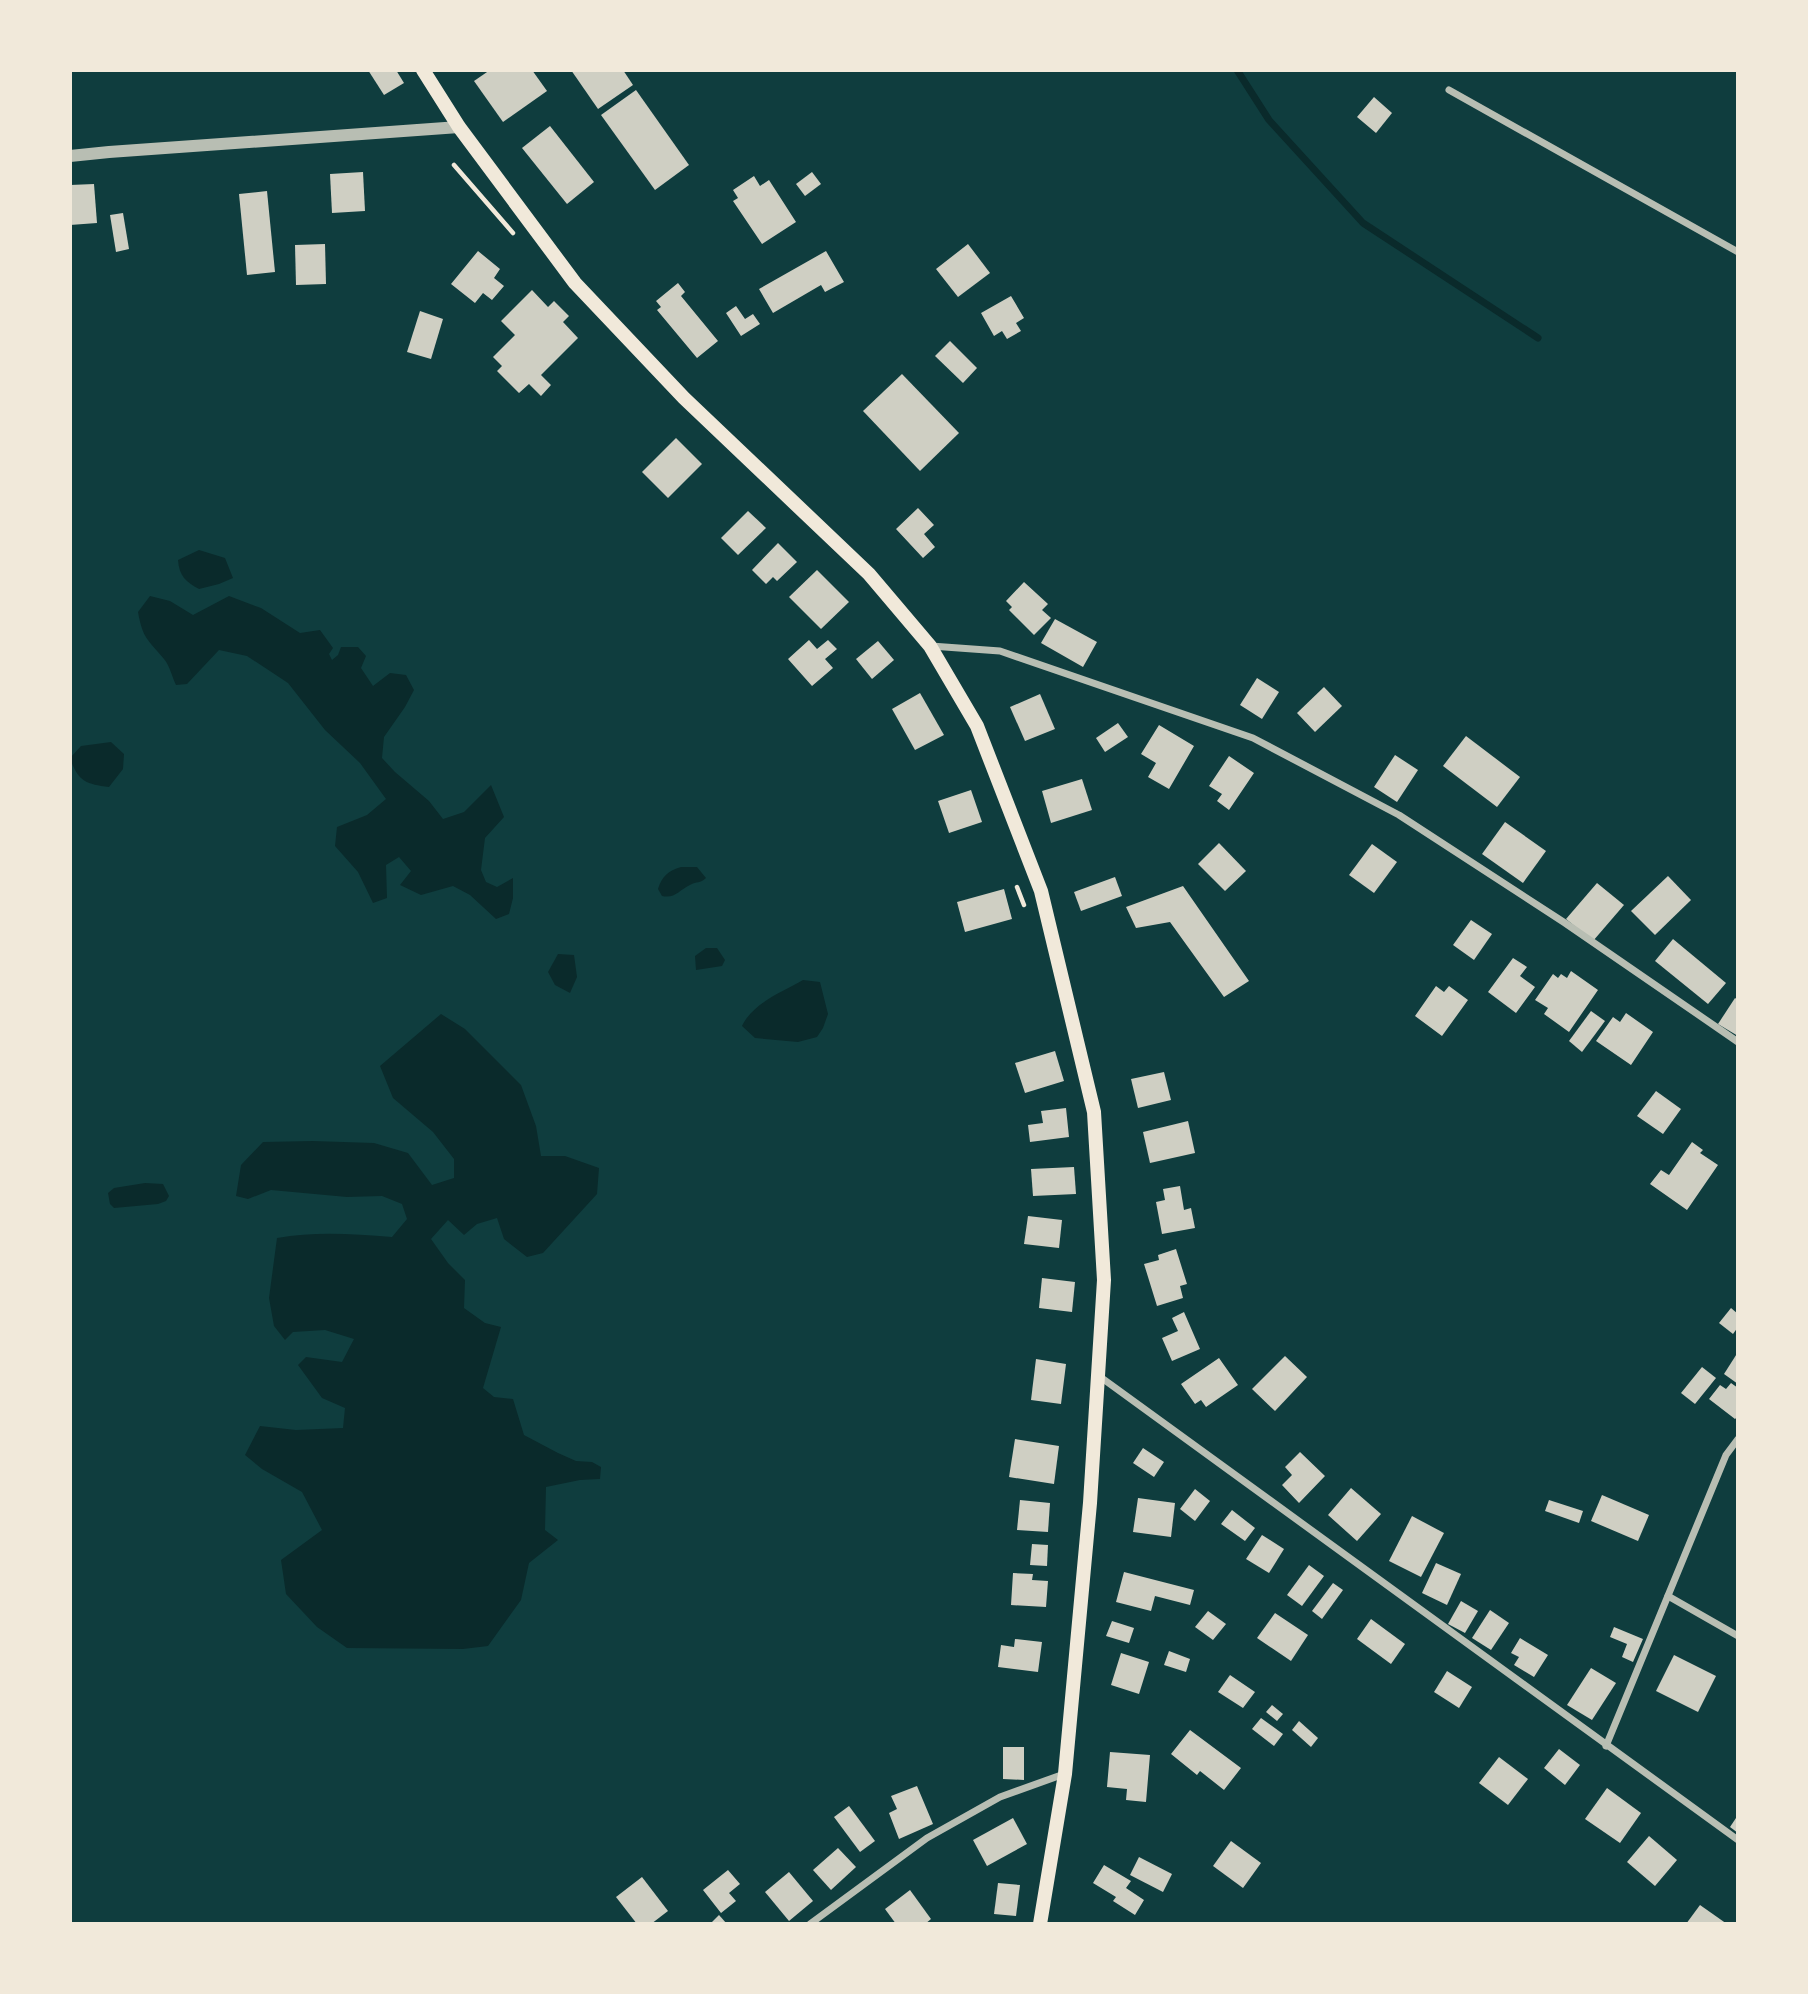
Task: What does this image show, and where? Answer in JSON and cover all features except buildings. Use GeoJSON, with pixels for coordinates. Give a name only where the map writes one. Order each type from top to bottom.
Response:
{"type":"FeatureCollection","features":[{"type":"Feature","properties":{"kind":"main road"},"geometry":{"type":"LineString","coordinates":[[423,70],[459,127],[575,283],[684,398],[869,574],[930,646],[976,726],[1041,891],[1094,1112],[1104,1280],[1090,1503],[1065,1774],[1040,1924]]}},
{"type":"Feature","properties":{"kind":"street"},"geometry":{"type":"LineString","coordinates":[[1449,90],[1738,251]]}},
{"type":"Feature","properties":{"kind":"street"},"geometry":{"type":"LineString","coordinates":[[70,156],[459,127]]}},
{"type":"Feature","properties":{"kind":"street"},"geometry":{"type":"LineString","coordinates":[[930,646],[1000,651],[1253,737],[1399,815],[1565,923],[1738,1042]]}},
{"type":"Feature","properties":{"kind":"street"},"geometry":{"type":"LineString","coordinates":[[1098,1376],[1738,1840]]}},
{"type":"Feature","properties":{"kind":"street"},"geometry":{"type":"LineString","coordinates":[[1606,1746],[1726,1455],[1738,1438]]}},
{"type":"Feature","properties":{"kind":"street"},"geometry":{"type":"LineString","coordinates":[[1668,1596],[1738,1636]]}},
{"type":"Feature","properties":{"kind":"street"},"geometry":{"type":"LineString","coordinates":[[810,1924],[927,1838],[1000,1797],[1065,1774]]}},
{"type":"Feature","properties":{"kind":"path"},"geometry":{"type":"LineString","coordinates":[[454,165],[514,235]]}},
{"type":"Feature","properties":{"kind":"path"},"geometry":{"type":"LineString","coordinates":[[1015,880],[1027,916]]}},
{"type":"Feature","properties":{"kind":"water"},"geometry":{"type":"Polygon","coordinates":[[[199,550],[225,558],[233,578],[199,589],[187,581],[180,570],[178,560],[199,550]]]}},
{"type":"Feature","properties":{"kind":"water"},"geometry":{"type":"Polygon","coordinates":[[[150,596],[170,601],[193,615],[229,596],[261,608],[300,633],[320,630],[333,648],[329,654],[332,660],[341,647],[358,647],[366,656],[361,668],[373,686],[390,673],[406,675],[414,690],[384,737],[382,758],[429,801],[443,819],[464,812],[491,785],[504,817],[485,838],[481,870],[486,882],[497,887],[513,878],[513,898],[509,914],[496,919],[470,895],[453,886],[421,895],[400,885],[411,871],[399,857],[386,865],[387,898],[373,903],[358,872],[335,846],[337,827],[367,815],[386,799],[360,763],[325,730],[288,683],[247,656],[219,650],[187,684],[176,685],[166,662],[142,628],[138,612],[150,596]]]}},
{"type":"Feature","properties":{"kind":"water"},"geometry":{"type":"Polygon","coordinates":[[[111,742],[124,754],[123,769],[109,787],[84,780],[76,772],[70,758],[81,746],[111,742]]]}},
{"type":"Feature","properties":{"kind":"water"},"geometry":{"type":"Polygon","coordinates":[[[681,867],[697,867],[706,878],[674,895],[662,896],[658,889],[661,881],[669,872],[681,867]]]}},
{"type":"Feature","properties":{"kind":"water"},"geometry":{"type":"Polygon","coordinates":[[[706,948],[717,948],[725,960],[722,966],[696,970],[695,956],[706,948]]]}},
{"type":"Feature","properties":{"kind":"water"},"geometry":{"type":"Polygon","coordinates":[[[558,954],[574,955],[577,977],[570,993],[555,985],[548,972],[558,954]]]}},
{"type":"Feature","properties":{"kind":"water"},"geometry":{"type":"Polygon","coordinates":[[[803,980],[820,982],[828,1014],[817,1037],[798,1042],[755,1038],[742,1026],[753,1011],[803,980]]]}},
{"type":"Feature","properties":{"kind":"water"},"geometry":{"type":"Polygon","coordinates":[[[441,1014],[465,1029],[521,1085],[536,1126],[541,1156],[565,1156],[599,1168],[597,1194],[543,1253],[527,1257],[504,1239],[497,1218],[477,1224],[464,1235],[448,1220],[431,1239],[448,1263],[465,1280],[464,1308],[485,1323],[501,1327],[483,1388],[494,1397],[513,1399],[524,1435],[576,1461],[592,1462],[601,1467],[600,1479],[546,1487],[545,1530],[558,1540],[529,1563],[521,1600],[488,1646],[463,1649],[347,1648],[317,1627],[286,1594],[281,1560],[322,1530],[302,1492],[262,1469],[245,1455],[260,1426],[296,1430],[343,1428],[345,1408],[322,1398],[298,1365],[306,1357],[342,1362],[354,1339],[325,1330],[293,1332],[285,1340],[274,1326],[269,1298],[277,1238],[320,1234],[392,1237],[407,1219],[402,1204],[382,1196],[347,1197],[271,1190],[248,1199],[236,1196],[241,1165],[263,1142],[374,1143],[408,1153],[432,1185],[454,1178],[454,1159],[433,1132],[393,1098],[380,1066],[441,1014]]]}},
{"type":"Feature","properties":{"kind":"water"},"geometry":{"type":"Polygon","coordinates":[[[145,1183],[163,1184],[169,1196],[166,1201],[114,1208],[110,1204],[108,1193],[114,1188],[145,1183]]]}},
{"type":"Feature","properties":{"kind":"waterway"},"geometry":{"type":"LineString","coordinates":[[1237,70],[1269,120],[1363,223],[1538,338]]}}]}
